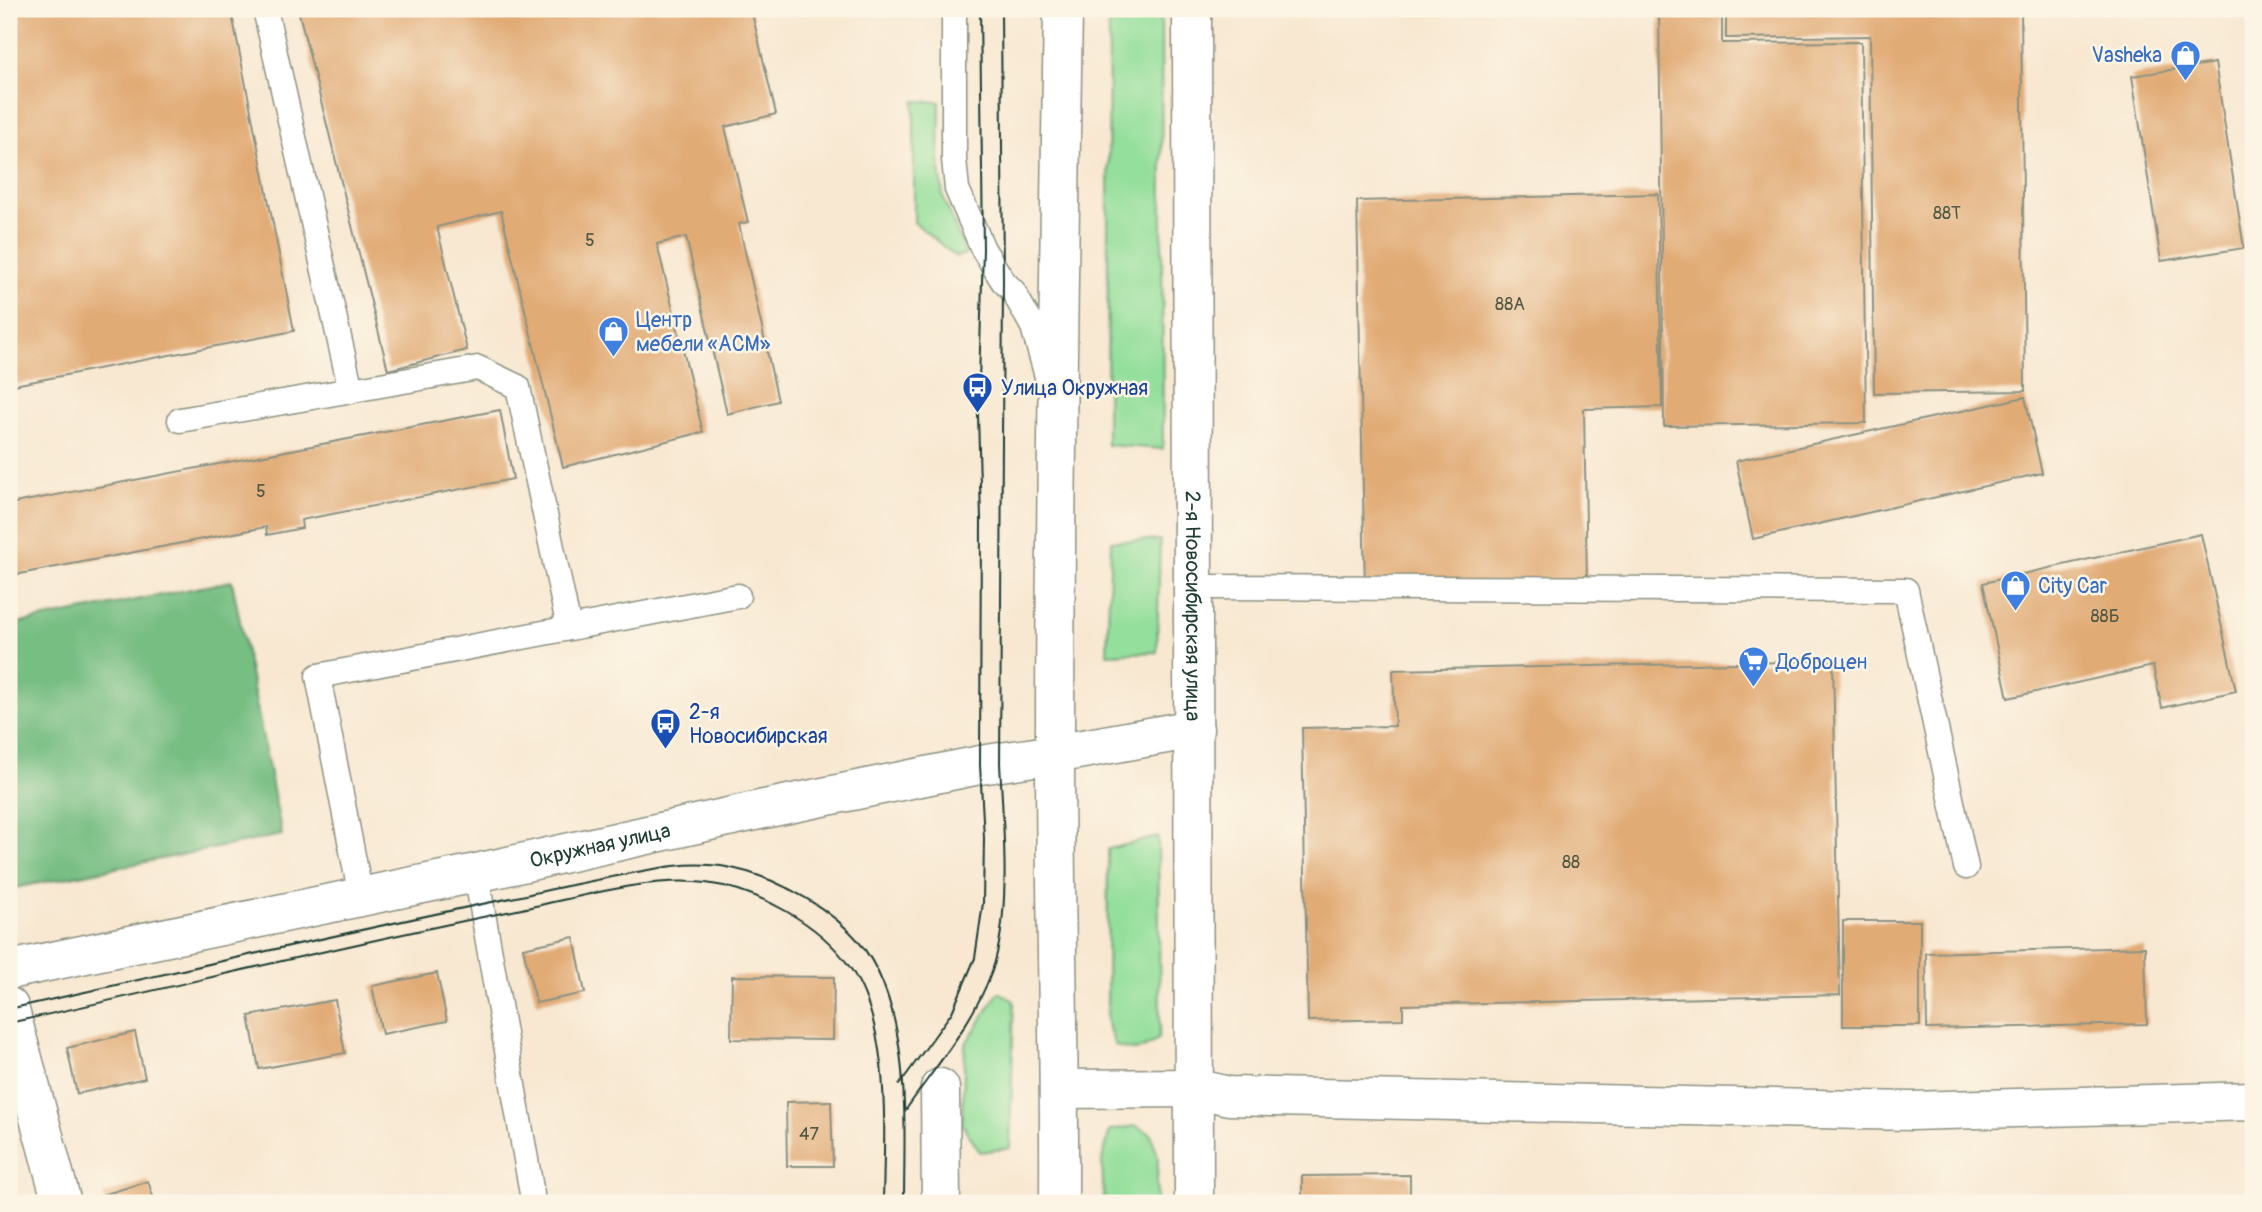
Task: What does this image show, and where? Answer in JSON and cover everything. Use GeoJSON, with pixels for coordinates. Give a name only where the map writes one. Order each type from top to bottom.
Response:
{"type":"FeatureCollection","features":[{"type":"Feature","properties":{"kind":"main road"},"geometry":{"type":"LineString","coordinates":[[1059,1203],[1055,754],[1063,9]]}},
{"type":"Feature","properties":{"kind":"main road","name":"2-я Новосибирская улица"},"geometry":{"type":"LineString","coordinates":[[1192,9],[1194,1203]]}},
{"type":"Feature","properties":{"kind":"main road","name":"Окружная улица"},"geometry":{"type":"LineString","coordinates":[[9,970],[476,873],[718,818],[980,765],[1194,729]]}},
{"type":"Feature","properties":{"kind":"main road"},"geometry":{"type":"LineString","coordinates":[[9,1007],[62,1203]]}},
{"type":"Feature","properties":{"kind":"main road"},"geometry":{"type":"LineString","coordinates":[[940,1088],[941,1203]]}},
{"type":"Feature","properties":{"kind":"main road"},"geometry":{"type":"LineString","coordinates":[[1060,1089],[1194,1088],[1229,1096],[1911,1111],[2253,1101]]}},
{"type":"Feature","properties":{"kind":"lane"},"geometry":{"type":"LineString","coordinates":[[265,9],[351,391]]}},
{"type":"Feature","properties":{"kind":"lane"},"geometry":{"type":"LineString","coordinates":[[954,9],[954,159],[957,189],[983,249],[1003,281],[1013,291],[1033,327],[1046,377],[1057,400]]}},
{"type":"Feature","properties":{"kind":"lane"},"geometry":{"type":"LineString","coordinates":[[180,420],[478,368],[518,387],[569,628]]}},
{"type":"Feature","properties":{"kind":"lane"},"geometry":{"type":"LineString","coordinates":[[1194,587],[1906,590],[1966,867]]}},
{"type":"Feature","properties":{"kind":"lane"},"geometry":{"type":"LineString","coordinates":[[361,897],[318,676],[738,596]]}},
{"type":"Feature","properties":{"kind":"lane"},"geometry":{"type":"LineString","coordinates":[[476,873],[532,1194]]}},
{"type":"Feature","properties":{"kind":"green space"},"geometry":{"type":"Polygon","coordinates":[[[1109,9],[1161,9],[1163,449],[1107,445],[1109,9]]]}},
{"type":"Feature","properties":{"kind":"green space"},"geometry":{"type":"Polygon","coordinates":[[[914,101],[940,102],[939,158],[943,197],[966,254],[956,257],[914,222],[914,101]]]}},
{"type":"Feature","properties":{"kind":"green space"},"geometry":{"type":"Polygon","coordinates":[[[1160,540],[1157,652],[1107,654],[1111,541],[1160,540]]]}},
{"type":"Feature","properties":{"kind":"green space"},"geometry":{"type":"Polygon","coordinates":[[[232,581],[282,835],[9,889],[9,625],[232,581]]]}},
{"type":"Feature","properties":{"kind":"green space"},"geometry":{"type":"Polygon","coordinates":[[[1158,837],[1160,1027],[1158,1039],[1152,1043],[1137,1050],[1127,1049],[1115,1045],[1107,1023],[1108,849],[1158,837]]]}},
{"type":"Feature","properties":{"kind":"green space"},"geometry":{"type":"Polygon","coordinates":[[[999,992],[1014,1001],[1010,1148],[980,1152],[962,1124],[965,1045],[999,992]]]}},
{"type":"Feature","properties":{"kind":"green space"},"geometry":{"type":"Polygon","coordinates":[[[1136,1126],[1151,1134],[1158,1158],[1156,1203],[1104,1203],[1102,1161],[1110,1130],[1136,1126]]]}},
{"type":"Feature","properties":{"kind":"building"},"geometry":{"type":"Polygon","coordinates":[[[9,9],[231,9],[294,331],[9,386],[9,9]]]}},
{"type":"Feature","properties":{"kind":"building"},"geometry":{"type":"Polygon","coordinates":[[[298,9],[751,9],[776,114],[725,127],[748,222],[739,224],[778,401],[727,414],[686,237],[657,244],[703,432],[563,467],[501,211],[437,227],[467,350],[388,370],[298,9]]]}},
{"type":"Feature","properties":{"kind":"building"},"geometry":{"type":"Polygon","coordinates":[[[1659,9],[1722,9],[1722,43],[1861,42],[1866,423],[1664,426],[1659,9]]]}},
{"type":"Feature","properties":{"kind":"building"},"geometry":{"type":"Polygon","coordinates":[[[1726,9],[2021,9],[2025,391],[1874,393],[1870,36],[1726,38],[1726,9]]]}},
{"type":"Feature","properties":{"kind":"building"},"geometry":{"type":"Polygon","coordinates":[[[2215,63],[2244,248],[2161,261],[2132,76],[2215,63]]]}},
{"type":"Feature","properties":{"kind":"building"},"geometry":{"type":"Polygon","coordinates":[[[1658,194],[1662,407],[1584,409],[1587,583],[1365,588],[1357,201],[1658,194]]]}},
{"type":"Feature","properties":{"kind":"building"},"geometry":{"type":"Polygon","coordinates":[[[2025,397],[2042,473],[1753,539],[1736,461],[2025,397]]]}},
{"type":"Feature","properties":{"kind":"building"},"geometry":{"type":"Polygon","coordinates":[[[500,410],[513,479],[301,520],[302,528],[267,535],[266,527],[9,576],[9,504],[500,410]]]}},
{"type":"Feature","properties":{"kind":"building"},"geometry":{"type":"Polygon","coordinates":[[[2201,534],[2236,691],[2162,708],[2153,666],[2008,698],[1983,583],[2201,534]]]}},
{"type":"Feature","properties":{"kind":"building"},"geometry":{"type":"Polygon","coordinates":[[[1833,661],[1840,995],[1403,1005],[1403,1019],[1308,1021],[1302,728],[1395,726],[1393,670],[1833,661]]]}},
{"type":"Feature","properties":{"kind":"building"},"geometry":{"type":"Polygon","coordinates":[[[1843,921],[1920,921],[1920,1026],[1843,1026],[1843,921]]]}},
{"type":"Feature","properties":{"kind":"building"},"geometry":{"type":"Polygon","coordinates":[[[574,937],[585,993],[536,1003],[523,948],[574,937]]]}},
{"type":"Feature","properties":{"kind":"building"},"geometry":{"type":"Polygon","coordinates":[[[2145,947],[2147,1024],[1927,1029],[1926,953],[2145,947]]]}},
{"type":"Feature","properties":{"kind":"building"},"geometry":{"type":"Polygon","coordinates":[[[437,973],[447,1021],[382,1034],[372,986],[437,973]]]}},
{"type":"Feature","properties":{"kind":"building"},"geometry":{"type":"Polygon","coordinates":[[[732,976],[834,977],[833,1040],[731,1039],[732,976]]]}},
{"type":"Feature","properties":{"kind":"building"},"geometry":{"type":"Polygon","coordinates":[[[335,1000],[345,1053],[259,1069],[249,1016],[335,1000]]]}},
{"type":"Feature","properties":{"kind":"building"},"geometry":{"type":"Polygon","coordinates":[[[135,1032],[145,1078],[77,1094],[67,1048],[135,1032]]]}},
{"type":"Feature","properties":{"kind":"building"},"geometry":{"type":"Polygon","coordinates":[[[831,1101],[833,1166],[787,1166],[786,1102],[831,1101]]]}},
{"type":"Feature","properties":{"kind":"building"},"geometry":{"type":"Polygon","coordinates":[[[1410,1175],[1410,1203],[1302,1203],[1302,1176],[1410,1175]]]}},
{"type":"Feature","properties":{"kind":"building"},"geometry":{"type":"Polygon","coordinates":[[[148,1181],[155,1203],[106,1203],[103,1195],[148,1181]]]}},
{"type":"Feature","properties":{"kind":"tram line"},"geometry":{"type":"LineString","coordinates":[[899,1085],[952,1012],[975,958],[983,903],[978,415],[983,249],[980,9]]}},
{"type":"Feature","properties":{"kind":"tram line"},"geometry":{"type":"LineString","coordinates":[[905,1111],[975,1008],[992,971],[1002,923],[1005,868],[1000,763],[1003,281],[1001,9]]}},
{"type":"Feature","properties":{"kind":"tram line"},"geometry":{"type":"LineString","coordinates":[[9,1009],[396,922],[669,866],[694,864],[738,869],[773,881],[806,898],[836,919],[870,957],[885,988],[895,1023],[901,1060],[905,1134],[904,1203]]}},
{"type":"Feature","properties":{"kind":"tram line"},"geometry":{"type":"LineString","coordinates":[[9,1023],[612,889],[684,881],[726,887],[786,911],[822,936],[849,966],[863,991],[873,1019],[879,1049],[884,1113],[883,1203]]}},
{"type":"Feature","properties":{"kind":"place","name":"Vasheka"},"geometry":{"type":"Point","coordinates":[2185,82]}},
{"type":"Feature","properties":{"kind":"place","name":"Центр мебели «АСМ»"},"geometry":{"type":"Point","coordinates":[613,359]}},
{"type":"Feature","properties":{"kind":"place","name":"Улица Окружная"},"geometry":{"type":"Point","coordinates":[978,415]}},
{"type":"Feature","properties":{"kind":"place","name":"City Car"},"geometry":{"type":"Point","coordinates":[2015,613]}},
{"type":"Feature","properties":{"kind":"place","name":"Доброцен"},"geometry":{"type":"Point","coordinates":[1753,689]}},
{"type":"Feature","properties":{"kind":"place","name":"2-я Новосибирская"},"geometry":{"type":"Point","coordinates":[666,751]}}]}
